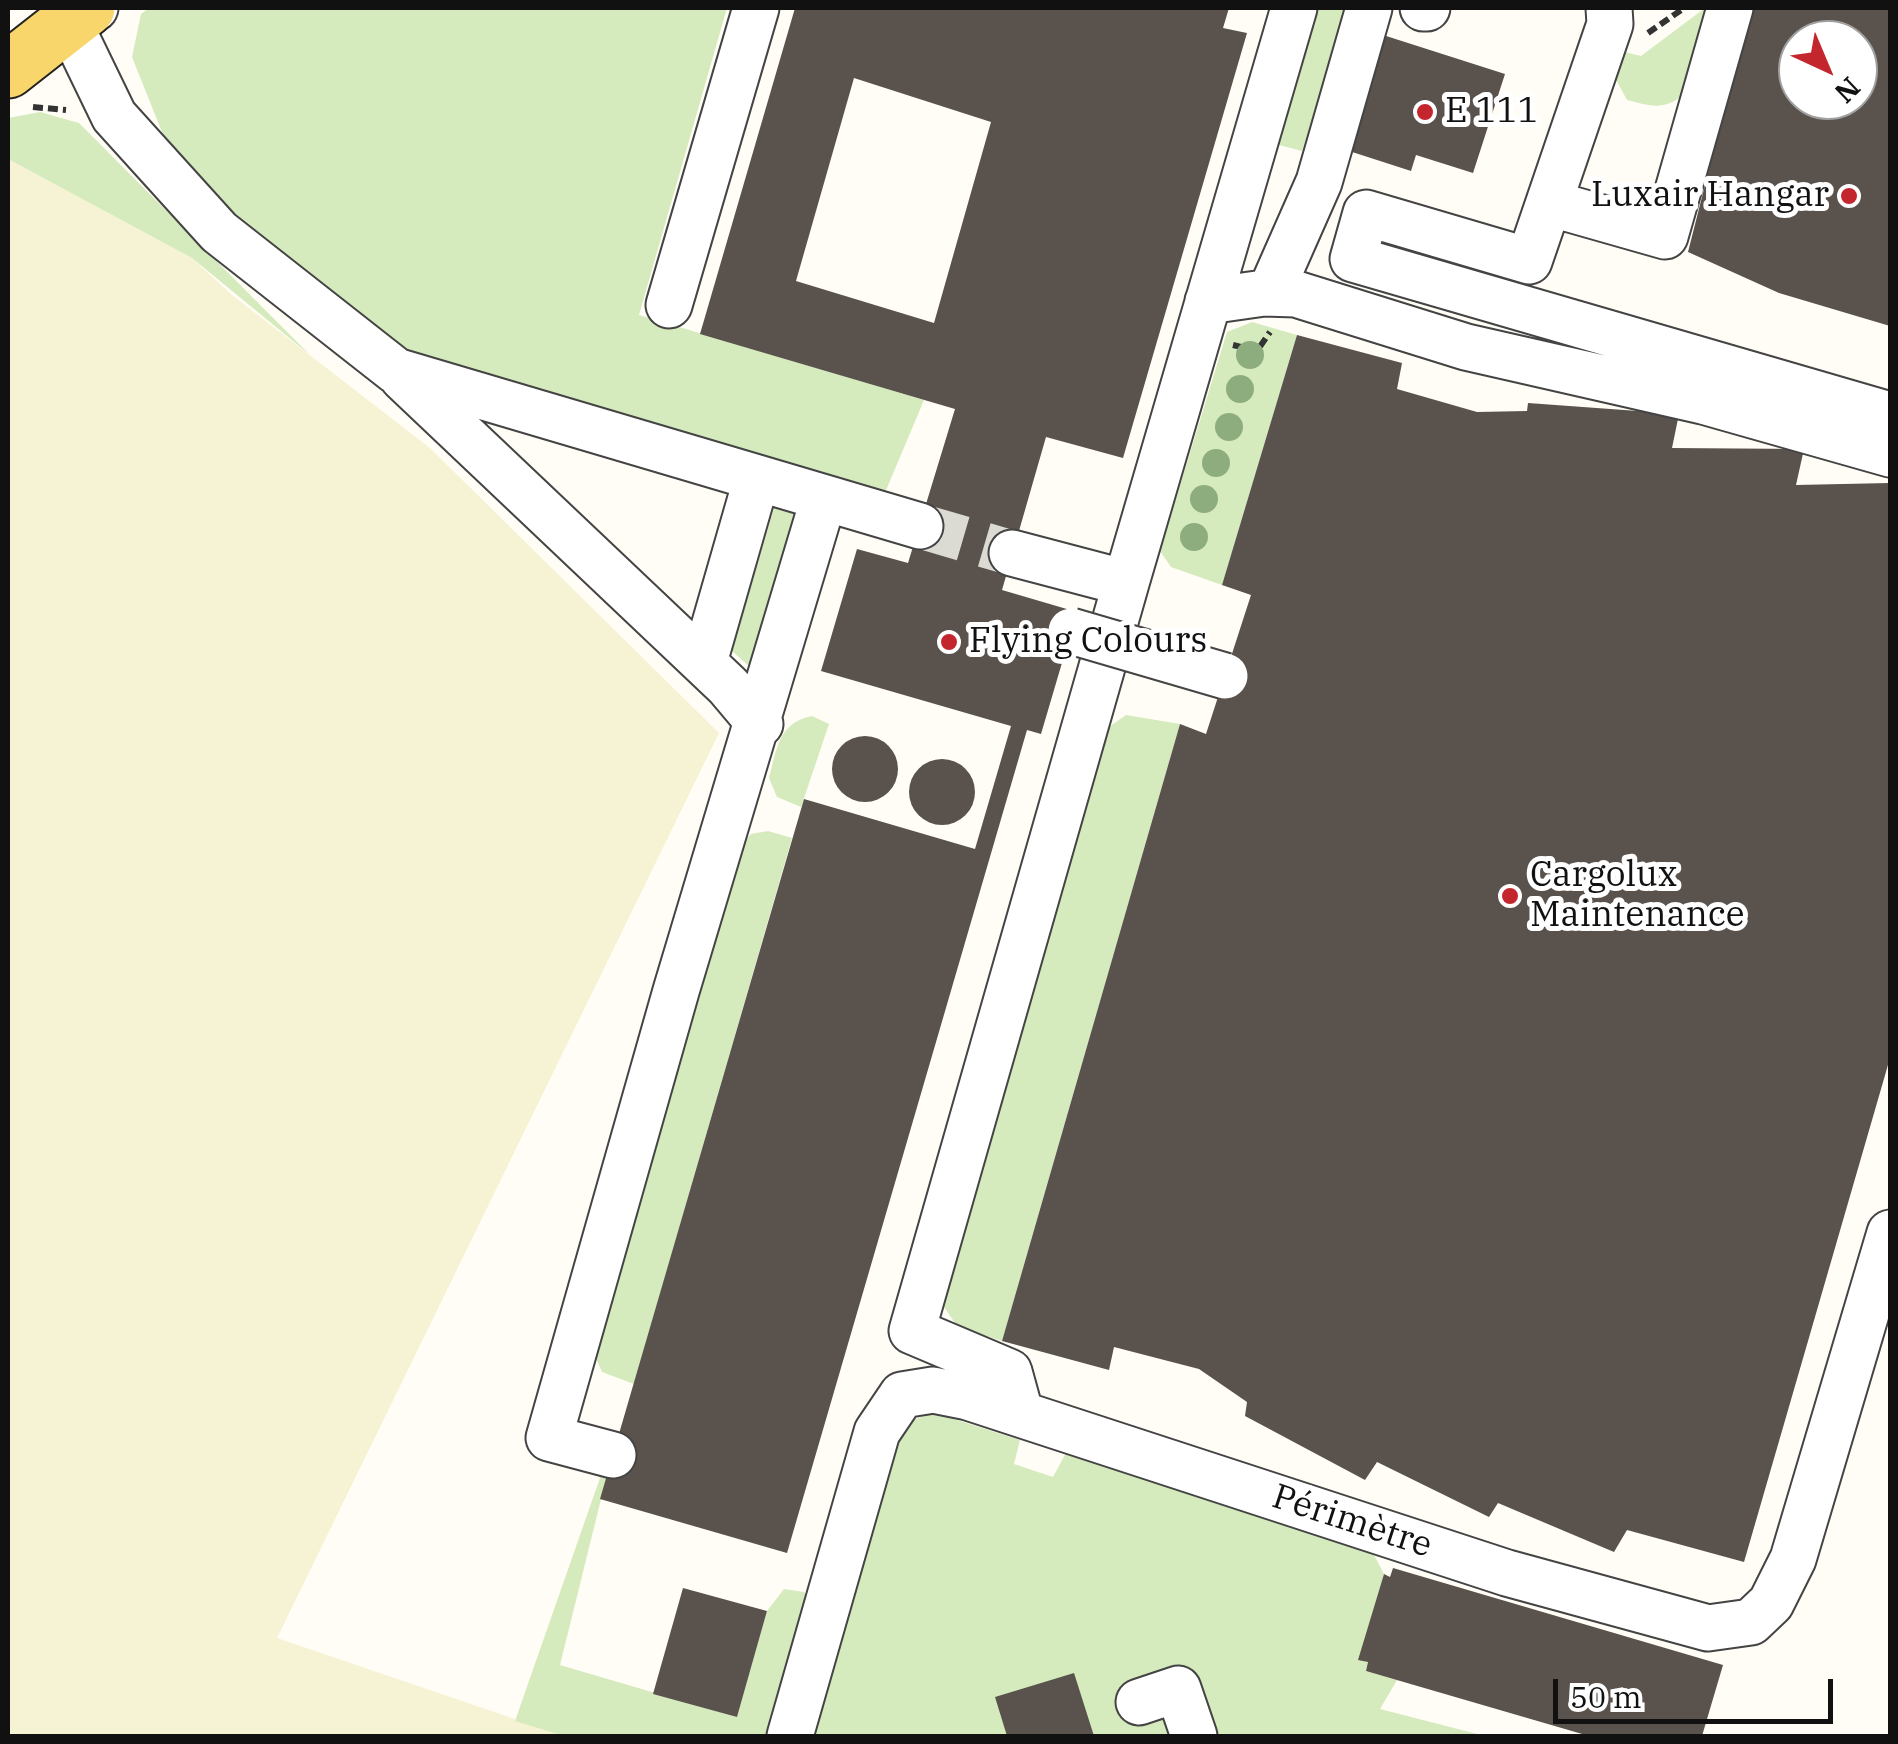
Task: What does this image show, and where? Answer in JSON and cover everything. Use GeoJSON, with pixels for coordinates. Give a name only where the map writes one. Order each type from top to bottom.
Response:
{"type":"FeatureCollection","features":[{"type":"Feature","properties":{"kind":"main road"},"geometry":{"type":"LineString","coordinates":[[17,88],[79,11]]}},
{"type":"Feature","properties":{"kind":"street"},"geometry":{"type":"LineString","coordinates":[[668,305],[756,8]]}},
{"type":"Feature","properties":{"kind":"street"},"geometry":{"type":"LineString","coordinates":[[1020,1412],[1008,1372],[912,1331],[1294,8]]}},
{"type":"Feature","properties":{"kind":"street"},"geometry":{"type":"LineString","coordinates":[[1270,293],[1319,182],[1370,8]]}},
{"type":"Feature","properties":{"kind":"street"},"geometry":{"type":"LineString","coordinates":[[1609,8],[1610,24],[1529,261],[1366,212],[1353,260],[1890,415]]}},
{"type":"Feature","properties":{"kind":"street"},"geometry":{"type":"LineString","coordinates":[[1548,203],[1665,236],[1730,8]]}},
{"type":"Feature","properties":{"kind":"street"},"geometry":{"type":"LineString","coordinates":[[79,11],[114,116],[219,232],[396,371],[704,662],[760,724]]}},
{"type":"Feature","properties":{"kind":"street"},"geometry":{"type":"LineString","coordinates":[[1208,301],[1270,293],[1296,294],[1466,347],[1703,401],[1890,454]]}},
{"type":"Feature","properties":{"kind":"street"},"geometry":{"type":"LineString","coordinates":[[396,371],[824,501],[920,526]]}},
{"type":"Feature","properties":{"kind":"street"},"geometry":{"type":"LineString","coordinates":[[704,662],[756,480]]}},
{"type":"Feature","properties":{"kind":"street"},"geometry":{"type":"LineString","coordinates":[[613,1455],[549,1438],[676,990],[760,724],[824,501]]}},
{"type":"Feature","properties":{"kind":"street"},"geometry":{"type":"LineString","coordinates":[[1012,552],[1126,583]]}},
{"type":"Feature","properties":{"kind":"street"},"geometry":{"type":"LineString","coordinates":[[1071,631],[1225,676]]}},
{"type":"Feature","properties":{"kind":"street","name":"Périmètre"},"geometry":{"type":"LineString","coordinates":[[790,1736],[877,1432],[902,1395],[933,1390],[1020,1412],[1507,1573],[1708,1628],[1751,1622],[1771,1603],[1793,1559],[1890,1232]]}},
{"type":"Feature","properties":{"kind":"street"},"geometry":{"type":"LineString","coordinates":[[1138,1702],[1178,1689],[1194,1736]]}},
{"type":"Feature","properties":{"kind":"path"},"geometry":{"type":"LineString","coordinates":[[17,88],[114,116]]}},
{"type":"Feature","properties":{"kind":"shaded area"},"geometry":{"type":"Polygon","coordinates":[[[8,159],[192,258],[232,295],[430,448],[719,733],[277,1638],[565,1736],[8,1736],[8,159]]]}},
{"type":"Feature","properties":{"kind":"green space"},"geometry":{"type":"Polygon","coordinates":[[[149,8],[727,8],[639,315],[924,400],[884,495],[413,360],[237,228],[162,132],[132,57],[141,14],[149,8]]]}},
{"type":"Feature","properties":{"kind":"green space"},"geometry":{"type":"Polygon","coordinates":[[[1319,8],[1350,8],[1302,151],[1279,145],[1319,8]]]}},
{"type":"Feature","properties":{"kind":"green space"},"geometry":{"type":"Polygon","coordinates":[[[1705,8],[1711,8],[1684,94],[1664,105],[1627,100],[1614,76],[1620,51],[1641,56],[1705,8]]]}},
{"type":"Feature","properties":{"kind":"green space"},"geometry":{"type":"Polygon","coordinates":[[[40,112],[79,123],[310,355],[192,258],[8,159],[8,118],[40,112]]]}},
{"type":"Feature","properties":{"kind":"green space"},"geometry":{"type":"Polygon","coordinates":[[[1252,322],[1297,335],[1222,585],[1171,567],[1160,551],[1227,332],[1252,322]]]}},
{"type":"Feature","properties":{"kind":"green space"},"geometry":{"type":"Polygon","coordinates":[[[774,508],[794,514],[751,668],[732,651],[774,508]]]}},
{"type":"Feature","properties":{"kind":"green space"},"geometry":{"type":"Polygon","coordinates":[[[1126,715],[1180,724],[1002,1341],[957,1326],[942,1304],[1109,727],[1126,715]]]}},
{"type":"Feature","properties":{"kind":"green space"},"geometry":{"type":"Polygon","coordinates":[[[812,716],[829,724],[801,807],[777,797],[769,778],[777,747],[786,731],[812,716]]]}},
{"type":"Feature","properties":{"kind":"green space"},"geometry":{"type":"Polygon","coordinates":[[[768,831],[792,838],[634,1384],[602,1372],[593,1351],[741,845],[751,834],[768,831]]]}},
{"type":"Feature","properties":{"kind":"green space"},"geometry":{"type":"Polygon","coordinates":[[[935,1413],[1020,1440],[1014,1464],[1053,1477],[1067,1451],[1364,1536],[1384,1574],[1359,1659],[1368,1662],[1366,1671],[1397,1680],[1380,1709],[1485,1736],[812,1736],[901,1436],[912,1420],[935,1413]]]}},
{"type":"Feature","properties":{"kind":"green space"},"geometry":{"type":"Polygon","coordinates":[[[601,1475],[607,1475],[560,1665],[737,1717],[767,1611],[784,1589],[804,1592],[809,1601],[770,1736],[564,1736],[515,1721],[601,1475]]]}},
{"type":"Feature","properties":{"kind":"building"},"geometry":{"type":"Polygon","coordinates":[[[795,8],[1229,8],[1223,28],[1247,33],[1123,458],[1046,437],[1002,590],[1077,612],[1041,734],[1027,730],[787,1553],[600,1499],[804,799],[975,849],[1011,726],[821,671],[857,549],[908,563],[955,409],[700,334],[795,8]],[[854,78],[796,281],[934,323],[991,122],[854,78]]]}},
{"type":"Feature","properties":{"kind":"building"},"geometry":{"type":"Polygon","coordinates":[[[1750,8],[1890,8],[1890,326],[1779,293],[1688,252],[1750,8]]]}},
{"type":"Feature","properties":{"kind":"building","name":"E 111"},"geometry":{"type":"Polygon","coordinates":[[[1383,35],[1505,74],[1473,173],[1416,155],[1411,171],[1346,150],[1383,35]]]}},
{"type":"Feature","properties":{"kind":"building","name":"Cargolux Maintenance"},"geometry":{"type":"Polygon","coordinates":[[[1297,335],[1402,363],[1397,389],[1477,412],[1527,411],[1528,403],[1679,414],[1672,448],[1804,449],[1796,485],[1890,483],[1890,1058],[1744,1562],[1627,1530],[1614,1552],[1498,1503],[1489,1517],[1377,1462],[1365,1480],[1245,1416],[1247,1402],[1199,1369],[1114,1347],[1109,1370],[1002,1341],[1180,724],[1206,734],[1251,595],[1222,585],[1297,335]]]}},
{"type":"Feature","properties":{"kind":"building"},"geometry":{"type":"Polygon","coordinates":[[[865,736],[889,745],[898,769],[889,793],[865,802],[841,793],[832,769],[841,745],[865,736]]]}},
{"type":"Feature","properties":{"kind":"building"},"geometry":{"type":"Polygon","coordinates":[[[942,759],[966,768],[975,792],[966,816],[942,825],[918,816],[909,792],[918,768],[942,759]]]}},
{"type":"Feature","properties":{"kind":"building"},"geometry":{"type":"Polygon","coordinates":[[[1393,1568],[1723,1665],[1702,1736],[1589,1736],[1366,1671],[1368,1662],[1358,1660],[1384,1574],[1390,1577],[1393,1568]]]}},
{"type":"Feature","properties":{"kind":"building"},"geometry":{"type":"Polygon","coordinates":[[[683,1588],[767,1611],[737,1717],[653,1694],[683,1588]]]}},
{"type":"Feature","properties":{"kind":"building"},"geometry":{"type":"Polygon","coordinates":[[[1074,1673],[1094,1736],[1007,1736],[995,1697],[1074,1673]]]}},
{"type":"Feature","properties":{"kind":"tunnel"},"geometry":{"type":"LineString","coordinates":[[920,526],[1012,553]]}},
{"type":"Feature","properties":{"kind":"place","name":"E 111"},"geometry":{"type":"Point","coordinates":[1425,112]}},
{"type":"Feature","properties":{"kind":"place","name":"Luxair Hangar"},"geometry":{"type":"Point","coordinates":[1849,196]}},
{"type":"Feature","properties":{"kind":"place","name":"Flying Colours"},"geometry":{"type":"Point","coordinates":[949,642]}},
{"type":"Feature","properties":{"kind":"place","name":"Cargolux Maintenance"},"geometry":{"type":"Point","coordinates":[1510,896]}}]}
